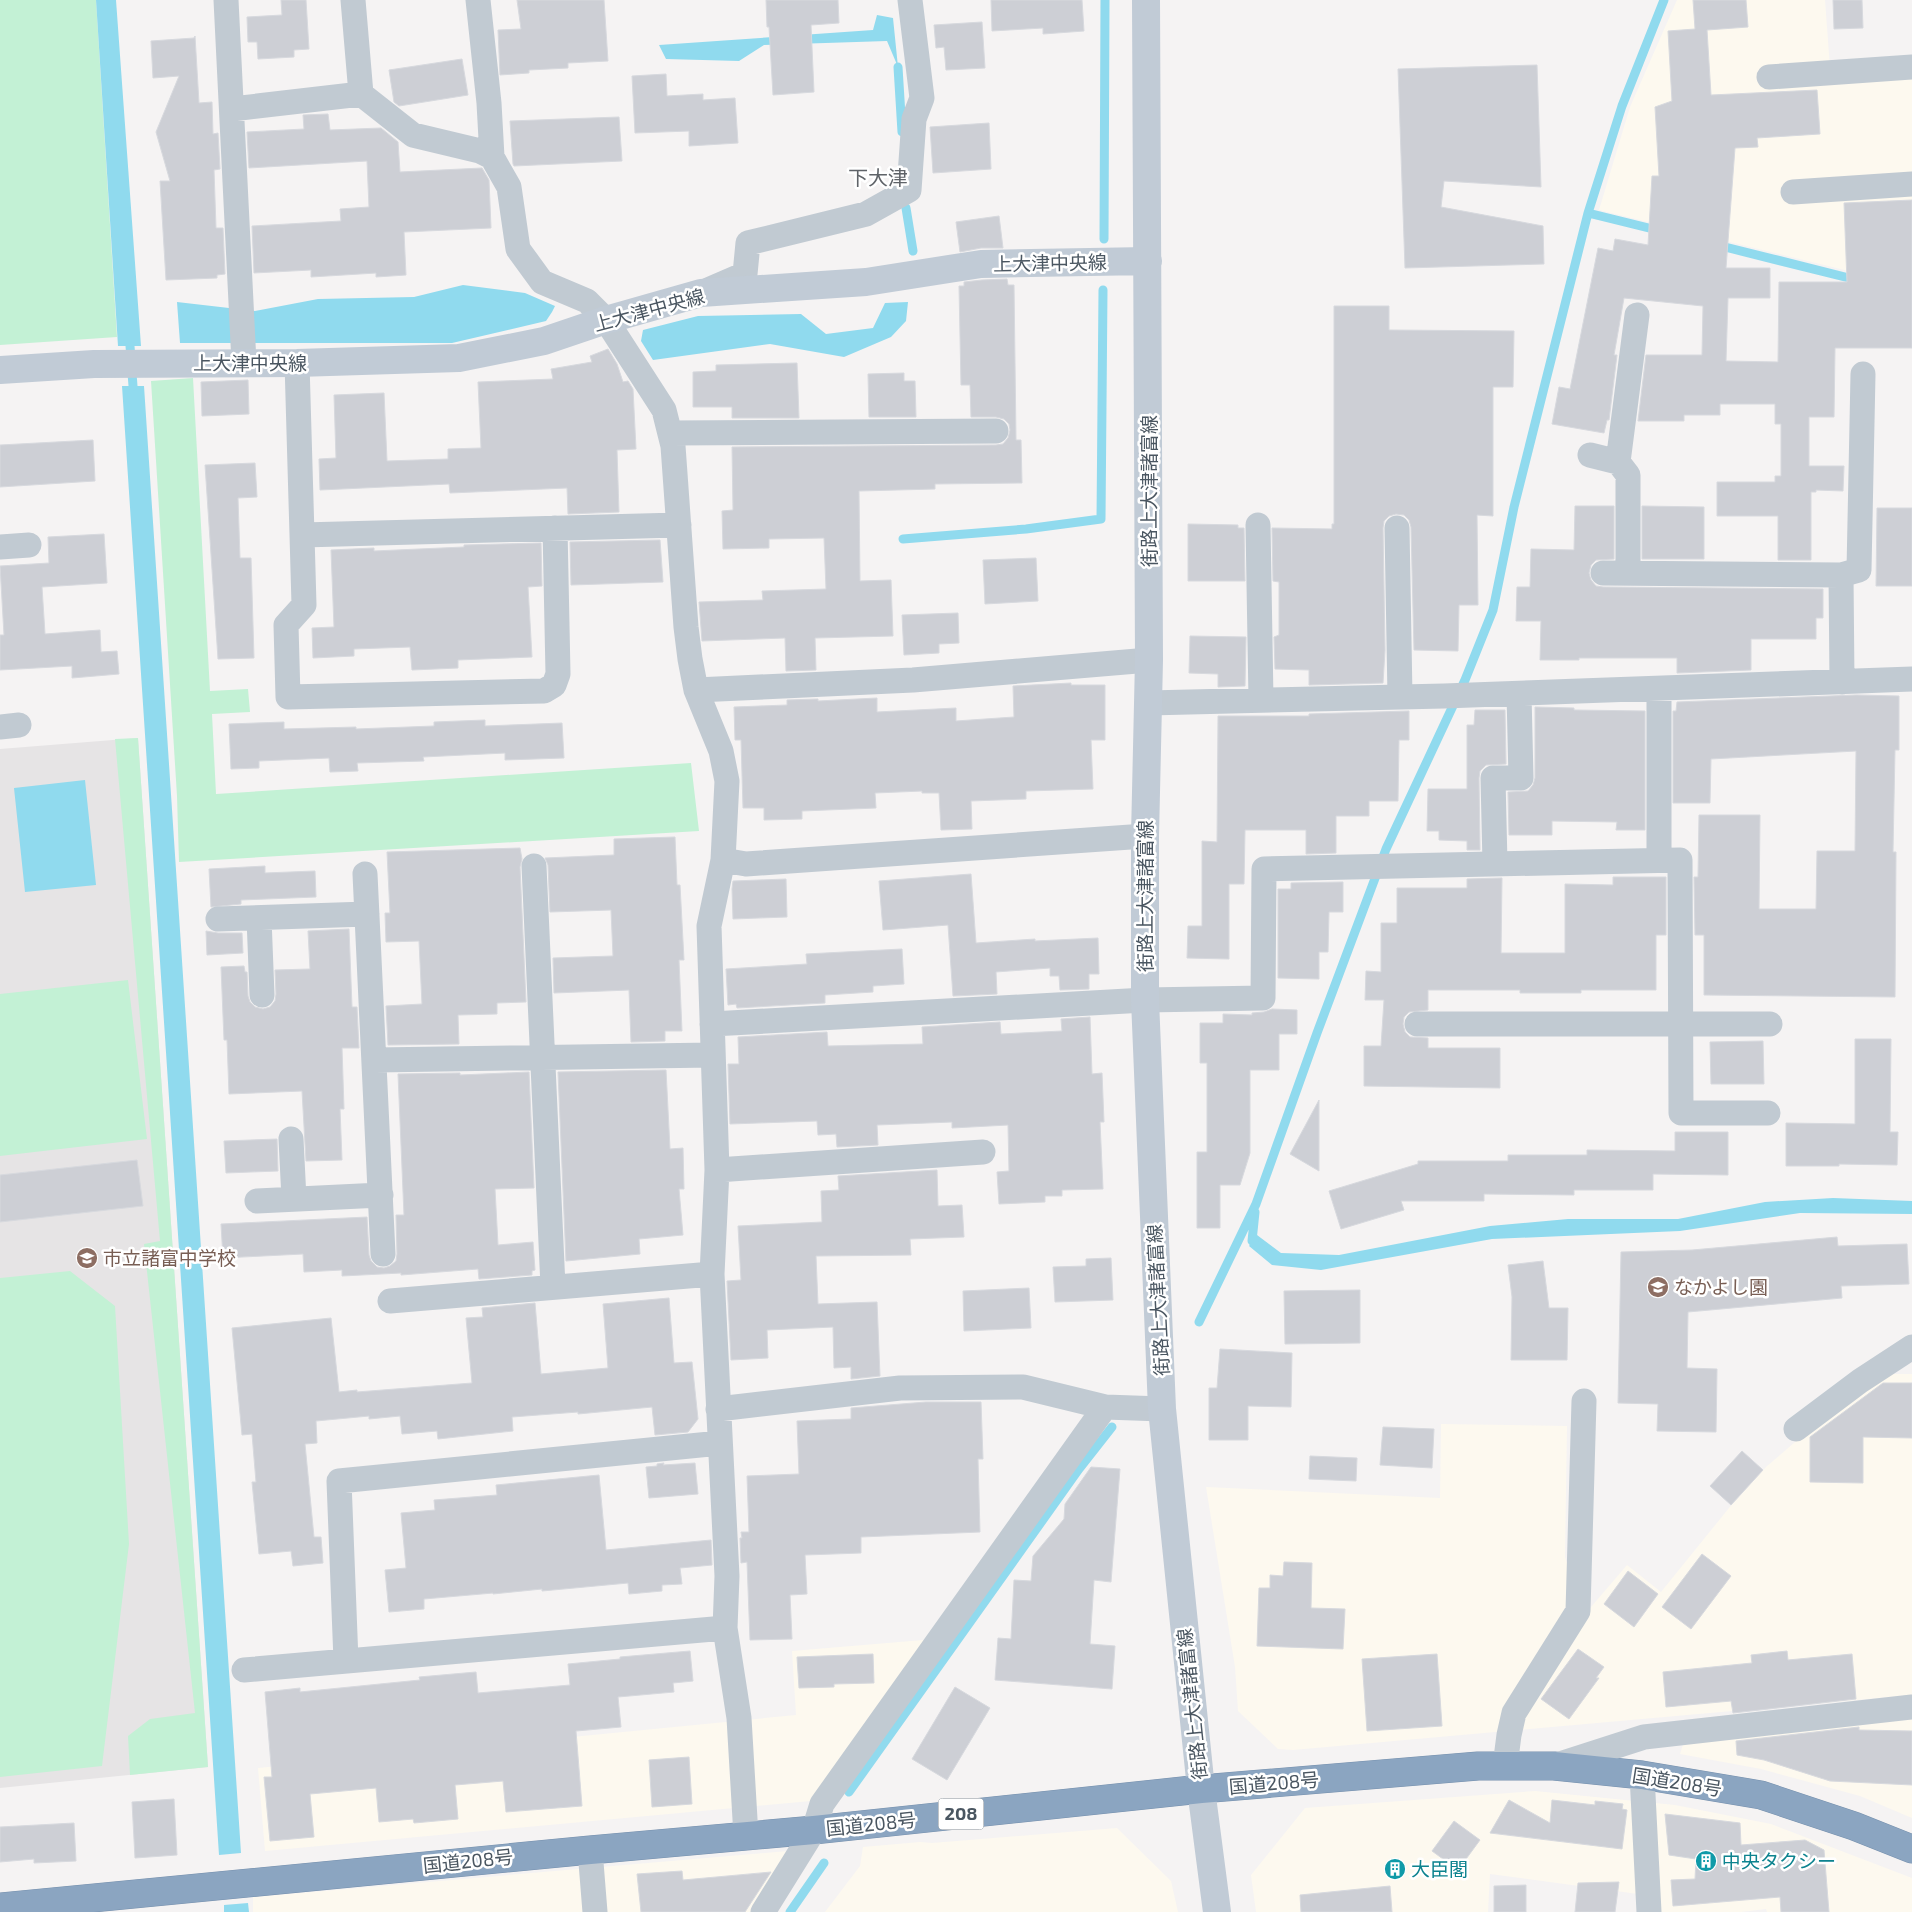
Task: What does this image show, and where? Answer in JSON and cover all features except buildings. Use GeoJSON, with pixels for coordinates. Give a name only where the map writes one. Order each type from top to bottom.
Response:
{"type":"FeatureCollection","features":[{"type":"Feature","properties":{"kind":"highway","name":"国道208号"},"geometry":{"type":"LineString","coordinates":[[0,1907],[814,1830],[1201,1789],[1478,1766],[1554,1766],[1642,1775],[1761,1795],[1854,1826],[1912,1849]]}},
{"type":"Feature","properties":{"kind":"street"},"geometry":{"type":"LineString","coordinates":[[226,0],[244,363]]}},
{"type":"Feature","properties":{"kind":"street"},"geometry":{"type":"LineString","coordinates":[[352,0],[361,94]]}},
{"type":"Feature","properties":{"kind":"street"},"geometry":{"type":"LineString","coordinates":[[478,0],[489,104],[492,157],[508,187],[518,249],[542,282],[587,301],[606,320],[664,410],[673,446],[686,627],[696,690],[721,751],[727,781],[723,860],[709,926],[717,1170],[712,1274],[727,1592],[725,1628],[739,1718],[746,1836]]}},
{"type":"Feature","properties":{"kind":"street"},"geometry":{"type":"LineString","coordinates":[[701,293],[745,274],[748,243],[866,214],[909,190],[914,119],[922,98],[910,0]]}},
{"type":"Feature","properties":{"kind":"street","name":"街路上大津諸富線"},"geometry":{"type":"LineString","coordinates":[[1146,0],[1149,660],[1145,836],[1145,1000],[1162,1409],[1201,1789],[1217,1912]]}},
{"type":"Feature","properties":{"kind":"street"},"geometry":{"type":"LineString","coordinates":[[1769,77],[1912,66]]}},
{"type":"Feature","properties":{"kind":"street"},"geometry":{"type":"LineString","coordinates":[[232,109],[361,94],[413,136],[480,151],[492,157]]}},
{"type":"Feature","properties":{"kind":"street"},"geometry":{"type":"LineString","coordinates":[[1793,192],[1912,184]]}},
{"type":"Feature","properties":{"kind":"street","name":"上大津中央線"},"geometry":{"type":"LineString","coordinates":[[0,370],[112,364],[297,363],[460,358],[544,340],[701,293],[866,282],[981,264],[1148,261]]}},
{"type":"Feature","properties":{"kind":"street"},"geometry":{"type":"LineString","coordinates":[[1618,462],[1637,315]]}},
{"type":"Feature","properties":{"kind":"street"},"geometry":{"type":"LineString","coordinates":[[297,363],[304,606],[286,625],[288,697],[544,691],[554,685],[558,674],[555,528]]}},
{"type":"Feature","properties":{"kind":"street"},"geometry":{"type":"LineString","coordinates":[[1603,574],[1841,574],[1859,570],[1863,374]]}},
{"type":"Feature","properties":{"kind":"street"},"geometry":{"type":"LineString","coordinates":[[670,433],[996,431]]}},
{"type":"Feature","properties":{"kind":"street"},"geometry":{"type":"LineString","coordinates":[[1590,455],[1618,462],[1628,474],[1628,574]]}},
{"type":"Feature","properties":{"kind":"street"},"geometry":{"type":"LineString","coordinates":[[302,535],[679,525]]}},
{"type":"Feature","properties":{"kind":"street"},"geometry":{"type":"LineString","coordinates":[[1258,525],[1262,700]]}},
{"type":"Feature","properties":{"kind":"street"},"geometry":{"type":"LineString","coordinates":[[1397,528],[1400,697]]}},
{"type":"Feature","properties":{"kind":"street"},"geometry":{"type":"LineString","coordinates":[[0,547],[29,545]]}},
{"type":"Feature","properties":{"kind":"street"},"geometry":{"type":"LineString","coordinates":[[1841,574],[1842,682]]}},
{"type":"Feature","properties":{"kind":"street"},"geometry":{"type":"LineString","coordinates":[[696,690],[913,680],[1149,660]]}},
{"type":"Feature","properties":{"kind":"street"},"geometry":{"type":"LineString","coordinates":[[1148,703],[1519,694],[1912,679]]}},
{"type":"Feature","properties":{"kind":"street"},"geometry":{"type":"LineString","coordinates":[[1659,860],[1660,689]]}},
{"type":"Feature","properties":{"kind":"street"},"geometry":{"type":"LineString","coordinates":[[1495,864],[1493,778],[1521,778],[1519,694]]}},
{"type":"Feature","properties":{"kind":"street"},"geometry":{"type":"LineString","coordinates":[[723,860],[746,864],[1145,836]]}},
{"type":"Feature","properties":{"kind":"street"},"geometry":{"type":"LineString","coordinates":[[712,1024],[1145,1000],[1263,998],[1264,869],[1680,860],[1681,1112],[1768,1112]]}},
{"type":"Feature","properties":{"kind":"street"},"geometry":{"type":"LineString","coordinates":[[534,866],[553,1287]]}},
{"type":"Feature","properties":{"kind":"street"},"geometry":{"type":"LineString","coordinates":[[365,874],[383,1254]]}},
{"type":"Feature","properties":{"kind":"street"},"geometry":{"type":"LineString","coordinates":[[218,919],[367,914]]}},
{"type":"Feature","properties":{"kind":"street"},"geometry":{"type":"LineString","coordinates":[[258,918],[262,995]]}},
{"type":"Feature","properties":{"kind":"street"},"geometry":{"type":"LineString","coordinates":[[1417,1024],[1770,1024]]}},
{"type":"Feature","properties":{"kind":"street"},"geometry":{"type":"LineString","coordinates":[[375,1060],[713,1055]]}},
{"type":"Feature","properties":{"kind":"street"},"geometry":{"type":"LineString","coordinates":[[291,1139],[294,1199]]}},
{"type":"Feature","properties":{"kind":"street"},"geometry":{"type":"LineString","coordinates":[[717,1170],[983,1152]]}},
{"type":"Feature","properties":{"kind":"street"},"geometry":{"type":"LineString","coordinates":[[257,1201],[380,1195]]}},
{"type":"Feature","properties":{"kind":"street"},"geometry":{"type":"LineString","coordinates":[[390,1301],[712,1274]]}},
{"type":"Feature","properties":{"kind":"street"},"geometry":{"type":"LineString","coordinates":[[1796,1429],[1860,1380],[1912,1347]]}},
{"type":"Feature","properties":{"kind":"street"},"geometry":{"type":"LineString","coordinates":[[718,1410],[900,1388],[1023,1387],[1105,1407],[1162,1409]]}},
{"type":"Feature","properties":{"kind":"street"},"geometry":{"type":"LineString","coordinates":[[1506,1766],[1509,1735],[1514,1713],[1578,1611],[1584,1401]]}},
{"type":"Feature","properties":{"kind":"street"},"geometry":{"type":"LineString","coordinates":[[762,1912],[814,1830],[822,1804],[1105,1407]]}},
{"type":"Feature","properties":{"kind":"street"},"geometry":{"type":"LineString","coordinates":[[346,1661],[339,1480],[720,1443]]}},
{"type":"Feature","properties":{"kind":"street"},"geometry":{"type":"LineString","coordinates":[[244,1670],[725,1628]]}},
{"type":"Feature","properties":{"kind":"street"},"geometry":{"type":"LineString","coordinates":[[1554,1766],[1644,1737],[1912,1707]]}},
{"type":"Feature","properties":{"kind":"street"},"geometry":{"type":"LineString","coordinates":[[1642,1775],[1650,1912]]}},
{"type":"Feature","properties":{"kind":"street"},"geometry":{"type":"LineString","coordinates":[[590,1850],[595,1912]]}},
{"type":"Feature","properties":{"kind":"shaded area"},"geometry":{"type":"Polygon","coordinates":[[[1677,0],[1825,0],[1831,81],[1912,76],[1912,282],[1865,275],[1599,210],[1630,107],[1677,0]]]}},
{"type":"Feature","properties":{"kind":"shaded area","name":"市立諸富中学校"},"geometry":{"type":"Polygon","coordinates":[[[138,738],[208,1767],[0,1788],[0,749],[138,738]]]}},
{"type":"Feature","properties":{"kind":"shaded area"},"geometry":{"type":"Polygon","coordinates":[[[1880,1374],[1912,1374],[1912,1695],[1293,1750],[1278,1749],[1238,1711],[1235,1667],[1206,1487],[1440,1498],[1441,1424],[1567,1426],[1565,1557],[1585,1614],[1627,1565],[1661,1592],[1729,1508],[1766,1467],[1880,1374]]]}},
{"type":"Feature","properties":{"kind":"shaded area"},"geometry":{"type":"Polygon","coordinates":[[[947,1638],[833,1799],[265,1851],[258,1768],[796,1715],[792,1651],[947,1638]]]}},
{"type":"Feature","properties":{"kind":"shaded area"},"geometry":{"type":"Polygon","coordinates":[[[1912,1711],[1912,1818],[1860,1796],[1761,1769],[1680,1754],[1685,1738],[1912,1711]]]}},
{"type":"Feature","properties":{"kind":"shaded area"},"geometry":{"type":"Polygon","coordinates":[[[1535,1791],[1675,1805],[1771,1824],[1912,1878],[1912,1912],[1767,1912],[1766,1909],[1741,1912],[1660,1912],[1660,1897],[1490,1874],[1488,1912],[1256,1912],[1251,1875],[1305,1808],[1535,1791]]]}},
{"type":"Feature","properties":{"kind":"shaded area"},"geometry":{"type":"Polygon","coordinates":[[[1117,1828],[1171,1881],[1178,1912],[825,1912],[860,1866],[863,1847],[1117,1828]]]}},
{"type":"Feature","properties":{"kind":"shaded area"},"geometry":{"type":"Polygon","coordinates":[[[811,1849],[771,1912],[253,1912],[253,1897],[811,1849]]]}},
{"type":"Feature","properties":{"kind":"green space"},"geometry":{"type":"Polygon","coordinates":[[[0,0],[96,0],[117,337],[0,345],[0,0]]]}},
{"type":"Feature","properties":{"kind":"green space"},"geometry":{"type":"Polygon","coordinates":[[[193,378],[210,691],[248,689],[250,712],[212,714],[216,794],[691,763],[699,831],[179,862],[177,796],[151,381],[193,378]]]}},
{"type":"Feature","properties":{"kind":"green space"},"geometry":{"type":"Polygon","coordinates":[[[138,738],[208,1767],[130,1775],[128,1736],[150,1719],[195,1713],[144,1244],[160,1241],[115,739],[138,738]]]}},
{"type":"Feature","properties":{"kind":"green space"},"geometry":{"type":"Polygon","coordinates":[[[128,980],[147,1139],[0,1156],[0,994],[128,980]]]}},
{"type":"Feature","properties":{"kind":"green space"},"geometry":{"type":"Polygon","coordinates":[[[70,1271],[115,1306],[129,1544],[102,1766],[0,1777],[0,1278],[70,1271]]]}},
{"type":"Feature","properties":{"kind":"water"},"geometry":{"type":"Polygon","coordinates":[[[96,0],[116,0],[141,346],[118,346],[96,0]]]}},
{"type":"Feature","properties":{"kind":"water"},"geometry":{"type":"Polygon","coordinates":[[[877,15],[893,18],[898,67],[887,41],[764,45],[739,61],[666,59],[659,45],[873,30],[877,15]]]}},
{"type":"Feature","properties":{"kind":"water"},"geometry":{"type":"Polygon","coordinates":[[[463,285],[525,293],[555,306],[546,321],[452,343],[180,343],[177,302],[255,311],[318,299],[414,297],[463,285]]]}},
{"type":"Feature","properties":{"kind":"water"},"geometry":{"type":"Polygon","coordinates":[[[908,302],[906,321],[891,337],[844,357],[770,344],[653,360],[641,341],[643,330],[698,316],[801,314],[826,334],[873,328],[885,303],[908,302]]]}},
{"type":"Feature","properties":{"kind":"water"},"geometry":{"type":"Polygon","coordinates":[[[122,386],[144,386],[241,1853],[219,1855],[122,386]]]}},
{"type":"Feature","properties":{"kind":"water"},"geometry":{"type":"Polygon","coordinates":[[[85,780],[96,885],[25,892],[14,788],[85,780]]]}},
{"type":"Feature","properties":{"kind":"water"},"geometry":{"type":"Polygon","coordinates":[[[1833,1198],[1912,1201],[1912,1214],[1800,1213],[1680,1231],[1492,1239],[1321,1270],[1272,1265],[1249,1246],[1257,1235],[1281,1253],[1339,1255],[1490,1226],[1568,1219],[1678,1219],[1765,1202],[1833,1198]]]}},
{"type":"Feature","properties":{"kind":"water"},"geometry":{"type":"Polygon","coordinates":[[[248,1903],[249,1912],[224,1912],[224,1905],[248,1903]]]}},
{"type":"Feature","properties":{"kind":"waterway"},"geometry":{"type":"LineString","coordinates":[[1104,239],[1105,0]]}},
{"type":"Feature","properties":{"kind":"waterway"},"geometry":{"type":"LineString","coordinates":[[1199,1322],[1256,1204],[1317,1033],[1386,849],[1465,680],[1493,610],[1514,507],[1588,213],[1622,106],[1664,0]]}},
{"type":"Feature","properties":{"kind":"waterway"},"geometry":{"type":"LineString","coordinates":[[898,67],[902,132]]}},
{"type":"Feature","properties":{"kind":"waterway"},"geometry":{"type":"LineString","coordinates":[[906,208],[913,251]]}},
{"type":"Feature","properties":{"kind":"waterway"},"geometry":{"type":"LineString","coordinates":[[1588,213],[1661,231]]}},
{"type":"Feature","properties":{"kind":"waterway"},"geometry":{"type":"LineString","coordinates":[[1717,245],[1857,280]]}},
{"type":"Feature","properties":{"kind":"waterway"},"geometry":{"type":"LineString","coordinates":[[903,539],[1026,529],[1101,519],[1103,290]]}},
{"type":"Feature","properties":{"kind":"waterway"},"geometry":{"type":"LineString","coordinates":[[130,346],[133,386]]}},
{"type":"Feature","properties":{"kind":"waterway"},"geometry":{"type":"LineString","coordinates":[[1255,1212],[1252,1241],[1261,1249]]}},
{"type":"Feature","properties":{"kind":"waterway"},"geometry":{"type":"LineString","coordinates":[[849,1792],[1079,1469],[1112,1427]]}},
{"type":"Feature","properties":{"kind":"waterway"},"geometry":{"type":"LineString","coordinates":[[790,1912],[824,1863]]}},
{"type":"Feature","properties":{"kind":"place","name":"市立諸富中学校"},"geometry":{"type":"Point","coordinates":[87,1258]}},
{"type":"Feature","properties":{"kind":"place","name":"なかよし園"},"geometry":{"type":"Point","coordinates":[1658,1287]}},
{"type":"Feature","properties":{"kind":"place","name":"中央タクシー"},"geometry":{"type":"Point","coordinates":[1706,1861]}},
{"type":"Feature","properties":{"kind":"place","name":"大臣閣"},"geometry":{"type":"Point","coordinates":[1395,1869]}},
{"type":"Feature","properties":{"kind":"district","name":"下大津"},"geometry":{"type":"Point","coordinates":[878,178]}}]}
